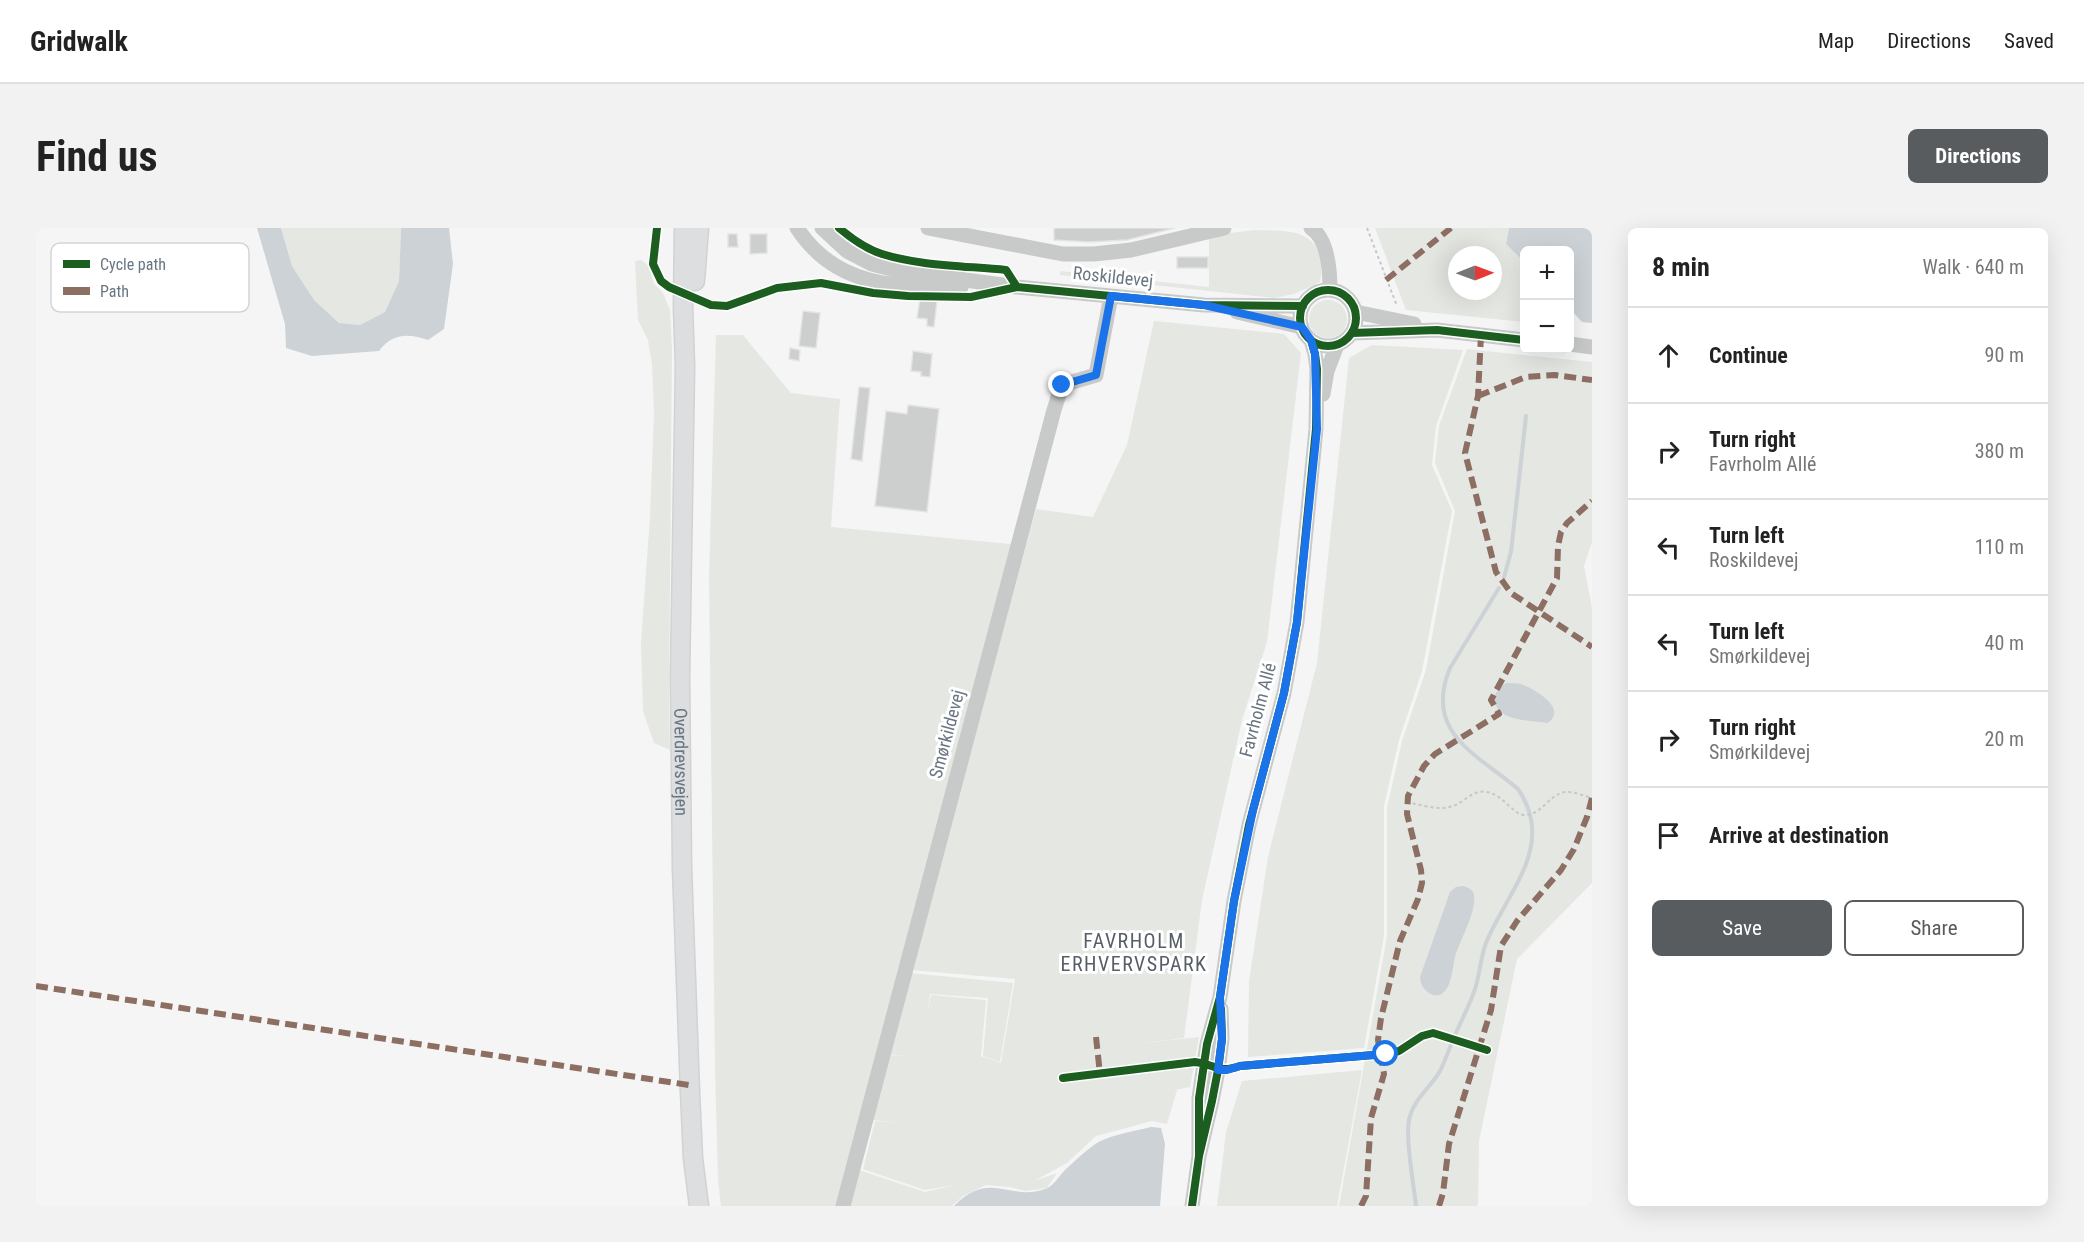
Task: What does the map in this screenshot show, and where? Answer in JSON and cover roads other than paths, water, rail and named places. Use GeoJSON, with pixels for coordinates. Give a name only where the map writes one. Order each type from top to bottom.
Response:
{"type":"FeatureCollection","features":[{"type":"Feature","properties":{"kind":"main road","name":"Overdrevsvejen"},"geometry":{"type":"LineString","coordinates":[[684,228],[685,366],[680,677],[683,879],[693,1158],[699,1206]]}},
{"type":"Feature","properties":{"kind":"main road","name":"Overdrevsvejen"},"geometry":{"type":"LineString","coordinates":[[685,366],[699,228]]}},
{"type":"Feature","properties":{"kind":"main road","name":"Overdrevsvejen"},"geometry":{"type":"LineString","coordinates":[[689,1206],[693,1158]]}},
{"type":"Feature","properties":{"kind":"street","name":"Roskildevej"},"geometry":{"type":"LineString","coordinates":[[798,228],[805,239],[825,259],[856,276],[886,285],[1017,287]]}},
{"type":"Feature","properties":{"kind":"street","name":"Roskildevej"},"geometry":{"type":"LineString","coordinates":[[822,228],[847,251],[872,264],[899,271],[1017,287],[1204,305],[1304,306]]}},
{"type":"Feature","properties":{"kind":"street","name":"Roskildevej"},"geometry":{"type":"LineString","coordinates":[[930,228],[970,232],[1063,254],[1094,254],[1131,250],[1224,228]]}},
{"type":"Feature","properties":{"kind":"street"},"geometry":{"type":"LineString","coordinates":[[1311,228],[1320,237],[1328,267],[1330,291]]}},
{"type":"Feature","properties":{"kind":"street"},"geometry":{"type":"LineString","coordinates":[[1330,291],[1346,297],[1356,312],[1355,327],[1347,339],[1337,345],[1325,346],[1306,334],[1301,313],[1314,294],[1330,291]]}},
{"type":"Feature","properties":{"kind":"street","name":"Smørkildevej"},"geometry":{"type":"LineString","coordinates":[[843,1206],[1054,410],[1062,385],[1096,375],[1111,296]]}},
{"type":"Feature","properties":{"kind":"street","name":"Roskildevej"},"geometry":{"type":"LineString","coordinates":[[1204,305],[1306,334]]}},
{"type":"Feature","properties":{"kind":"street"},"geometry":{"type":"LineString","coordinates":[[1356,312],[1437,330],[1520,339]]}},
{"type":"Feature","properties":{"kind":"street"},"geometry":{"type":"LineString","coordinates":[[1352,333],[1437,330]]}},
{"type":"Feature","properties":{"kind":"street","name":"Favrholm Allé"},"geometry":{"type":"LineString","coordinates":[[1306,334],[1315,354],[1317,369],[1317,429]]}},
{"type":"Feature","properties":{"kind":"street","name":"Favrholm Allé"},"geometry":{"type":"LineString","coordinates":[[1192,1206],[1199,1155],[1199,1098],[1211,1027],[1220,997],[1243,855],[1294,645],[1317,429],[1328,371],[1337,345]]}},
{"type":"Feature","properties":{"kind":"street"},"geometry":{"type":"LineString","coordinates":[[1574,345],[1592,347]]}},
{"type":"Feature","properties":{"kind":"waterway"},"geometry":{"type":"LineString","coordinates":[[1504,577],[1511,552],[1526,416]]}},
{"type":"Feature","properties":{"kind":"waterway"},"geometry":{"type":"LineString","coordinates":[[1416,1206],[1408,1135],[1410,1116],[1442,1066],[1474,992],[1486,943],[1524,869],[1530,850],[1532,830],[1529,810],[1518,789],[1458,740],[1449,726],[1443,709],[1443,690],[1450,668],[1499,588]]}},
{"type":"Feature","properties":{"kind":"district","name":"FAVRHOLM ERHVERVSPARK"},"geometry":{"type":"Point","coordinates":[1134,952]}}]}
